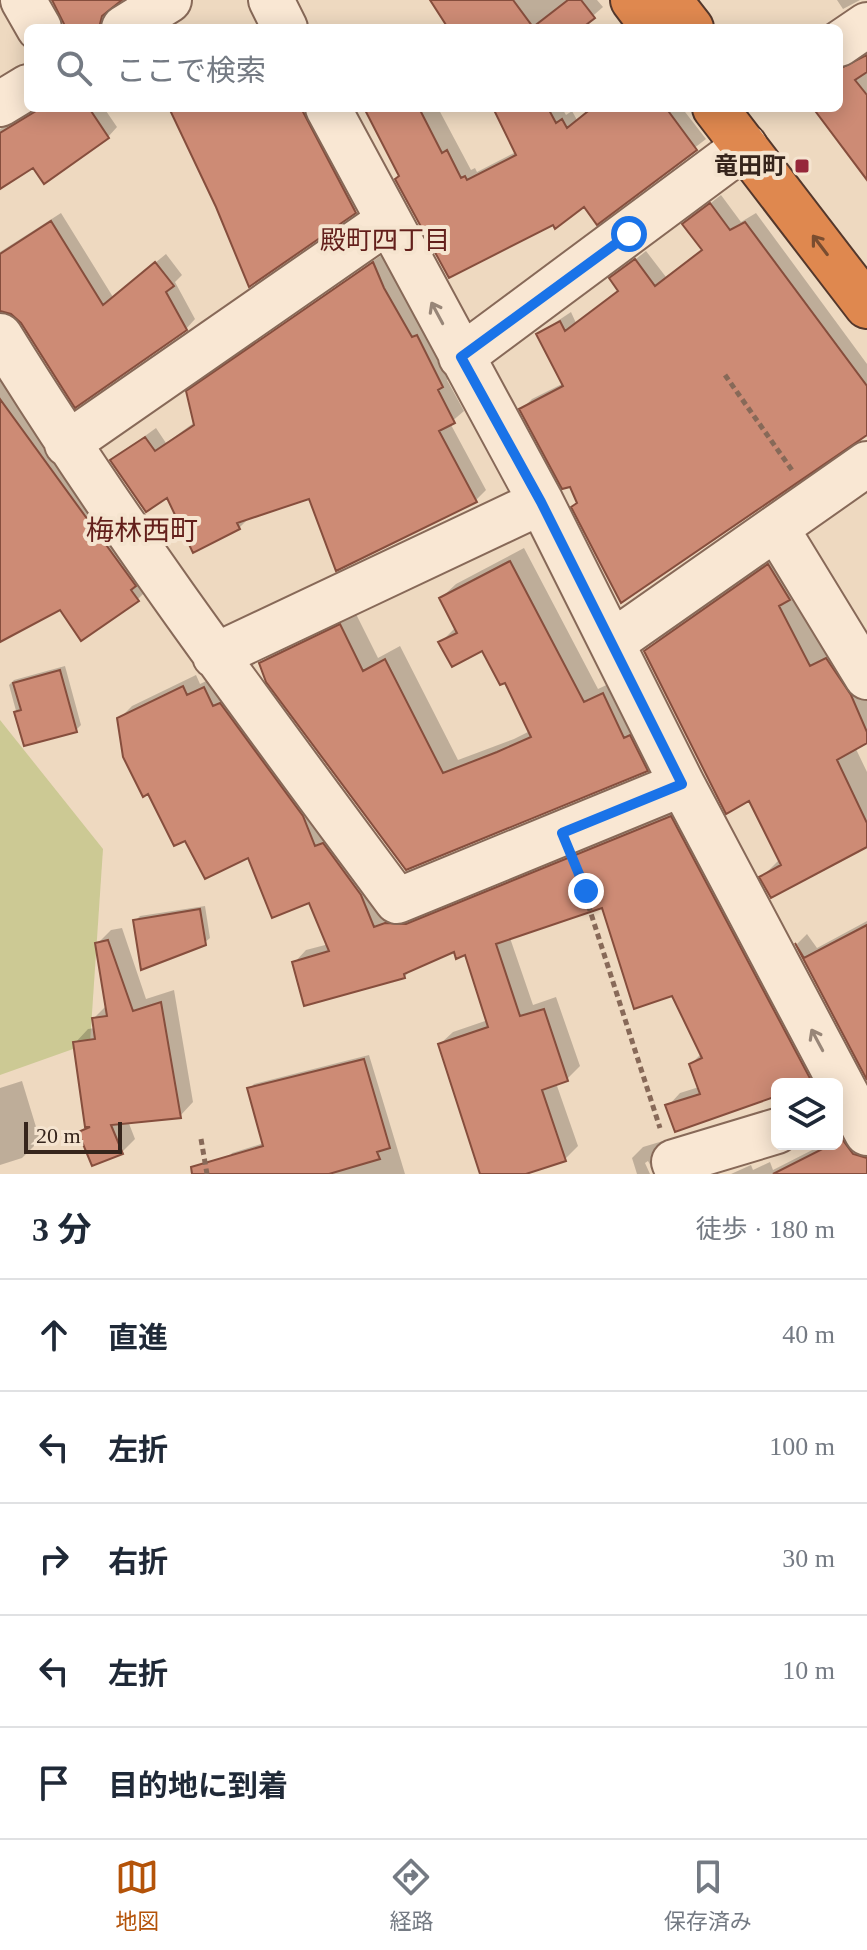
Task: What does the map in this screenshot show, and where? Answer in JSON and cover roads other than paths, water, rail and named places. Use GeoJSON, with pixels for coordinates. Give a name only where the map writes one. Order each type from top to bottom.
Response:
{"type":"FeatureCollection","features":[{"type":"Feature","properties":{"kind":"highway"},"geometry":{"type":"LineString","coordinates":[[633,0],[680,16]]}},
{"type":"Feature","properties":{"kind":"highway"},"geometry":{"type":"LineString","coordinates":[[722,112],[749,127],[867,258]]}},
{"type":"Feature","properties":{"kind":"highway"},"geometry":{"type":"LineString","coordinates":[[749,127],[867,306]]}},
{"type":"Feature","properties":{"kind":"street"},"geometry":{"type":"LineString","coordinates":[[23,0],[37,24]]}},
{"type":"Feature","properties":{"kind":"street"},"geometry":{"type":"LineString","coordinates":[[130,24],[169,0]]}},
{"type":"Feature","properties":{"kind":"street"},"geometry":{"type":"LineString","coordinates":[[271,0],[283,24]]}},
{"type":"Feature","properties":{"kind":"street"},"geometry":{"type":"LineString","coordinates":[[843,41],[867,25]]}},
{"type":"Feature","properties":{"kind":"street"},"geometry":{"type":"LineString","coordinates":[[330,112],[541,502],[682,784],[858,1122]]}},
{"type":"Feature","properties":{"kind":"street"},"geometry":{"type":"LineString","coordinates":[[461,357],[749,127]]}},
{"type":"Feature","properties":{"kind":"street"},"geometry":{"type":"LineString","coordinates":[[67,444],[388,221]]}},
{"type":"Feature","properties":{"kind":"street"},"geometry":{"type":"LineString","coordinates":[[0,336],[67,444],[215,656],[397,901],[682,784]]}},
{"type":"Feature","properties":{"kind":"street"},"geometry":{"type":"LineString","coordinates":[[613,642],[867,464]]}},
{"type":"Feature","properties":{"kind":"street"},"geometry":{"type":"LineString","coordinates":[[215,656],[541,502]]}},
{"type":"Feature","properties":{"kind":"street"},"geometry":{"type":"LineString","coordinates":[[776,528],[867,677]]}},
{"type":"Feature","properties":{"kind":"street"},"geometry":{"type":"LineString","coordinates":[[676,1168],[771,1133]]}},
{"type":"Feature","properties":{"kind":"place","name":"竜田町"},"geometry":{"type":"Point","coordinates":[802,166]}},
{"type":"Feature","properties":{"kind":"district","name":"殿町四丁目"},"geometry":{"type":"Point","coordinates":[385,240]}},
{"type":"Feature","properties":{"kind":"district","name":"梅林西町"},"geometry":{"type":"Point","coordinates":[142,530]}}]}
